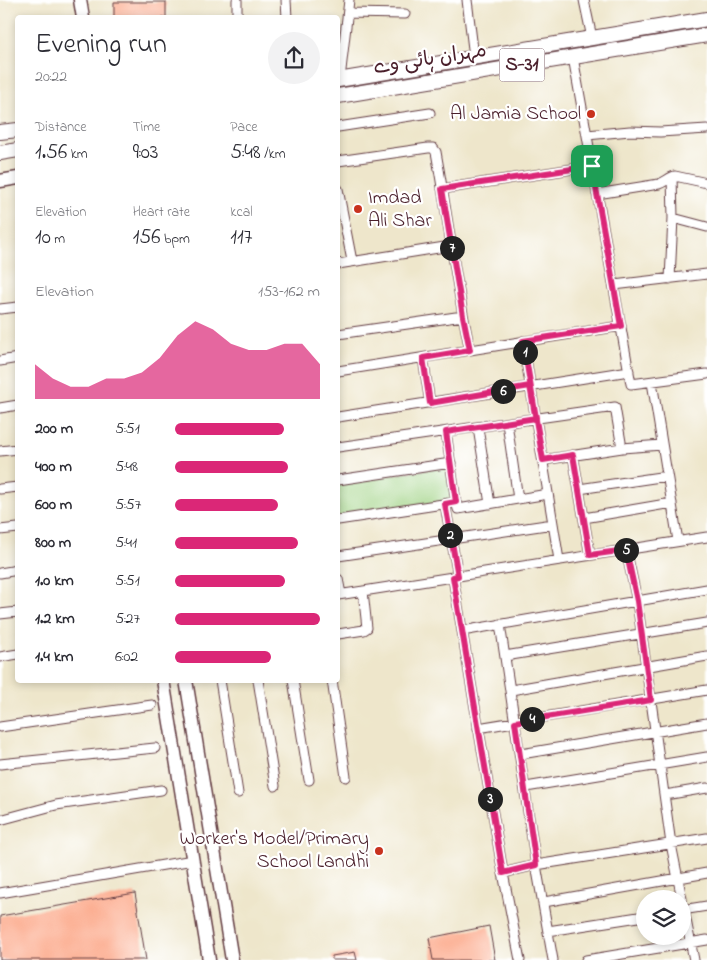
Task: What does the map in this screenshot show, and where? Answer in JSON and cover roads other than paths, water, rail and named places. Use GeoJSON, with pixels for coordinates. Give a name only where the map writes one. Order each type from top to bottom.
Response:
{"type":"FeatureCollection","features":[{"type":"Feature","properties":{"kind":"main road","name":"مہران ہائی وے"},"geometry":{"type":"LineString","coordinates":[[340,80],[707,19]]}},
{"type":"Feature","properties":{"kind":"main road","name":"مہران ہائی وے"},"geometry":{"type":"LineString","coordinates":[[340,96],[707,35]]}},
{"type":"Feature","properties":{"kind":"main road"},"geometry":{"type":"LineString","coordinates":[[0,132],[15,130]]}},
{"type":"Feature","properties":{"kind":"main road"},"geometry":{"type":"LineString","coordinates":[[0,153],[15,150]]}},
{"type":"Feature","properties":{"kind":"street"},"geometry":{"type":"LineString","coordinates":[[80,0],[82,15]]}},
{"type":"Feature","properties":{"kind":"street"},"geometry":{"type":"LineString","coordinates":[[237,0],[237,15]]}},
{"type":"Feature","properties":{"kind":"street"},"geometry":{"type":"LineString","coordinates":[[286,0],[287,15]]}},
{"type":"Feature","properties":{"kind":"street"},"geometry":{"type":"LineString","coordinates":[[340,73],[349,0]]}},
{"type":"Feature","properties":{"kind":"street"},"geometry":{"type":"LineString","coordinates":[[467,0],[474,57]]}},
{"type":"Feature","properties":{"kind":"street"},"geometry":{"type":"LineString","coordinates":[[584,0],[592,38]]}},
{"type":"Feature","properties":{"kind":"street"},"geometry":{"type":"LineString","coordinates":[[348,13],[405,14]]}},
{"type":"Feature","properties":{"kind":"street"},"geometry":{"type":"LineString","coordinates":[[573,57],[631,384],[707,374]]}},
{"type":"Feature","properties":{"kind":"street"},"geometry":{"type":"LineString","coordinates":[[340,127],[430,113]]}},
{"type":"Feature","properties":{"kind":"street"},"geometry":{"type":"LineString","coordinates":[[587,135],[630,131],[660,132],[707,129]]}},
{"type":"Feature","properties":{"kind":"street"},"geometry":{"type":"LineString","coordinates":[[340,161],[428,148],[433,148],[436,152],[470,350]]}},
{"type":"Feature","properties":{"kind":"street"},"geometry":{"type":"LineString","coordinates":[[442,189],[592,166]]}},
{"type":"Feature","properties":{"kind":"street"},"geometry":{"type":"LineString","coordinates":[[597,194],[659,184],[667,182],[672,177]]}},
{"type":"Feature","properties":{"kind":"street"},"geometry":{"type":"LineString","coordinates":[[672,177],[707,183]]}},
{"type":"Feature","properties":{"kind":"street"},"geometry":{"type":"LineString","coordinates":[[670,278],[673,218],[672,177]]}},
{"type":"Feature","properties":{"kind":"street"},"geometry":{"type":"LineString","coordinates":[[0,181],[15,178]]}},
{"type":"Feature","properties":{"kind":"street"},"geometry":{"type":"LineString","coordinates":[[340,210],[342,230],[352,261]]}},
{"type":"Feature","properties":{"kind":"street"},"geometry":{"type":"LineString","coordinates":[[673,218],[707,227]]}},
{"type":"Feature","properties":{"kind":"street"},"geometry":{"type":"LineString","coordinates":[[340,264],[452,246]]}},
{"type":"Feature","properties":{"kind":"street"},"geometry":{"type":"LineString","coordinates":[[614,285],[707,274]]}},
{"type":"Feature","properties":{"kind":"street"},"geometry":{"type":"LineString","coordinates":[[0,309],[15,307]]}},
{"type":"Feature","properties":{"kind":"street"},"geometry":{"type":"LineString","coordinates":[[340,334],[463,316]]}},
{"type":"Feature","properties":{"kind":"street"},"geometry":{"type":"LineString","coordinates":[[340,371],[621,326]]}},
{"type":"Feature","properties":{"kind":"street"},"geometry":{"type":"LineString","coordinates":[[523,341],[559,560]]}},
{"type":"Feature","properties":{"kind":"street"},"geometry":{"type":"LineString","coordinates":[[0,361],[15,358]]}},
{"type":"Feature","properties":{"kind":"street"},"geometry":{"type":"LineString","coordinates":[[423,358],[430,403]]}},
{"type":"Feature","properties":{"kind":"street"},"geometry":{"type":"LineString","coordinates":[[340,417],[629,371]]}},
{"type":"Feature","properties":{"kind":"street"},"geometry":{"type":"LineString","coordinates":[[652,382],[678,541]]}},
{"type":"Feature","properties":{"kind":"street"},"geometry":{"type":"LineString","coordinates":[[0,408],[15,406]]}},
{"type":"Feature","properties":{"kind":"street"},"geometry":{"type":"LineString","coordinates":[[340,447],[615,408],[622,448]]}},
{"type":"Feature","properties":{"kind":"street"},"geometry":{"type":"LineString","coordinates":[[507,423],[518,499]]}},
{"type":"Feature","properties":{"kind":"street"},"geometry":{"type":"LineString","coordinates":[[478,428],[490,504]]}},
{"type":"Feature","properties":{"kind":"street"},"geometry":{"type":"LineString","coordinates":[[446,432],[458,509],[548,494]]}},
{"type":"Feature","properties":{"kind":"street"},"geometry":{"type":"LineString","coordinates":[[543,460],[622,448],[662,445]]}},
{"type":"Feature","properties":{"kind":"street"},"geometry":{"type":"LineString","coordinates":[[0,451],[15,448]]}},
{"type":"Feature","properties":{"kind":"street"},"geometry":{"type":"LineString","coordinates":[[573,455],[590,555]]}},
{"type":"Feature","properties":{"kind":"street"},"geometry":{"type":"LineString","coordinates":[[340,480],[451,463]]}},
{"type":"Feature","properties":{"kind":"street"},"geometry":{"type":"LineString","coordinates":[[579,489],[667,476]]}},
{"type":"Feature","properties":{"kind":"street"},"geometry":{"type":"LineString","coordinates":[[0,490],[15,488]]}},
{"type":"Feature","properties":{"kind":"street"},"geometry":{"type":"LineString","coordinates":[[340,520],[456,502]]}},
{"type":"Feature","properties":{"kind":"street"},"geometry":{"type":"LineString","coordinates":[[584,518],[672,503]]}},
{"type":"Feature","properties":{"kind":"street"},"geometry":{"type":"LineString","coordinates":[[445,504],[462,631],[503,873],[520,960]]}},
{"type":"Feature","properties":{"kind":"street"},"geometry":{"type":"LineString","coordinates":[[340,556],[553,524]]}},
{"type":"Feature","properties":{"kind":"street"},"geometry":{"type":"LineString","coordinates":[[0,530],[15,528]]}},
{"type":"Feature","properties":{"kind":"street"},"geometry":{"type":"LineString","coordinates":[[340,594],[707,537]]}},
{"type":"Feature","properties":{"kind":"street"},"geometry":{"type":"LineString","coordinates":[[626,550],[637,601],[640,634],[680,890]]}},
{"type":"Feature","properties":{"kind":"street"},"geometry":{"type":"LineString","coordinates":[[0,573],[15,570]]}},
{"type":"Feature","properties":{"kind":"street"},"geometry":{"type":"LineString","coordinates":[[462,631],[707,590]]}},
{"type":"Feature","properties":{"kind":"street"},"geometry":{"type":"LineString","coordinates":[[340,634],[368,628],[364,591]]}},
{"type":"Feature","properties":{"kind":"street"},"geometry":{"type":"LineString","coordinates":[[0,614],[15,612]]}},
{"type":"Feature","properties":{"kind":"street"},"geometry":{"type":"LineString","coordinates":[[505,656],[707,623]]}},
{"type":"Feature","properties":{"kind":"street"},"geometry":{"type":"LineString","coordinates":[[500,624],[526,787],[536,865],[553,960]]}},
{"type":"Feature","properties":{"kind":"street"},"geometry":{"type":"LineString","coordinates":[[0,657],[15,654]]}},
{"type":"Feature","properties":{"kind":"street"},"geometry":{"type":"LineString","coordinates":[[510,690],[707,656]]}},
{"type":"Feature","properties":{"kind":"street"},"geometry":{"type":"LineString","coordinates":[[163,683],[194,860],[209,960]]}},
{"type":"Feature","properties":{"kind":"street"},"geometry":{"type":"LineString","coordinates":[[186,683],[232,960]]}},
{"type":"Feature","properties":{"kind":"street"},"geometry":{"type":"LineString","coordinates":[[220,683],[238,793]]}},
{"type":"Feature","properties":{"kind":"street"},"geometry":{"type":"LineString","coordinates":[[258,683],[275,786]]}},
{"type":"Feature","properties":{"kind":"street"},"geometry":{"type":"LineString","coordinates":[[293,683],[309,780]]}},
{"type":"Feature","properties":{"kind":"street"},"geometry":{"type":"LineString","coordinates":[[332,683],[346,777]]}},
{"type":"Feature","properties":{"kind":"street"},"geometry":{"type":"LineString","coordinates":[[478,728],[707,690]]}},
{"type":"Feature","properties":{"kind":"street"},"geometry":{"type":"LineString","coordinates":[[0,727],[152,705]]}},
{"type":"Feature","properties":{"kind":"street"},"geometry":{"type":"LineString","coordinates":[[521,754],[707,723]]}},
{"type":"Feature","properties":{"kind":"street"},"geometry":{"type":"LineString","coordinates":[[0,764],[155,748]]}},
{"type":"Feature","properties":{"kind":"street"},"geometry":{"type":"LineString","coordinates":[[526,787],[707,757]]}},
{"type":"Feature","properties":{"kind":"street"},"geometry":{"type":"LineString","coordinates":[[665,795],[707,788]]}},
{"type":"Feature","properties":{"kind":"street"},"geometry":{"type":"LineString","coordinates":[[0,820],[56,805],[162,790]]}},
{"type":"Feature","properties":{"kind":"street"},"geometry":{"type":"LineString","coordinates":[[503,873],[536,865],[707,838]]}},
{"type":"Feature","properties":{"kind":"street"},"geometry":{"type":"LineString","coordinates":[[0,893],[194,860]]}},
{"type":"Feature","properties":{"kind":"street"},"geometry":{"type":"LineString","coordinates":[[544,902],[707,873]]}},
{"type":"Feature","properties":{"kind":"street"},"geometry":{"type":"LineString","coordinates":[[691,909],[707,906]]}},
{"type":"Feature","properties":{"kind":"street"},"geometry":{"type":"LineString","coordinates":[[548,931],[636,917]]}},
{"type":"Feature","properties":{"kind":"street"},"geometry":{"type":"LineString","coordinates":[[694,960],[691,942],[707,940]]}},
{"type":"Feature","properties":{"kind":"street"},"geometry":{"type":"LineString","coordinates":[[586,960],[674,945]]}},
{"type":"Feature","properties":{"kind":"place","name":"Al Jamia School"},"geometry":{"type":"Point","coordinates":[591,114]}},
{"type":"Feature","properties":{"kind":"place","name":"Imdad Ali Shar"},"geometry":{"type":"Point","coordinates":[358,209]}},
{"type":"Feature","properties":{"kind":"place","name":"Worker's Model/Primary School Landhi"},"geometry":{"type":"Point","coordinates":[379,851]}}]}
